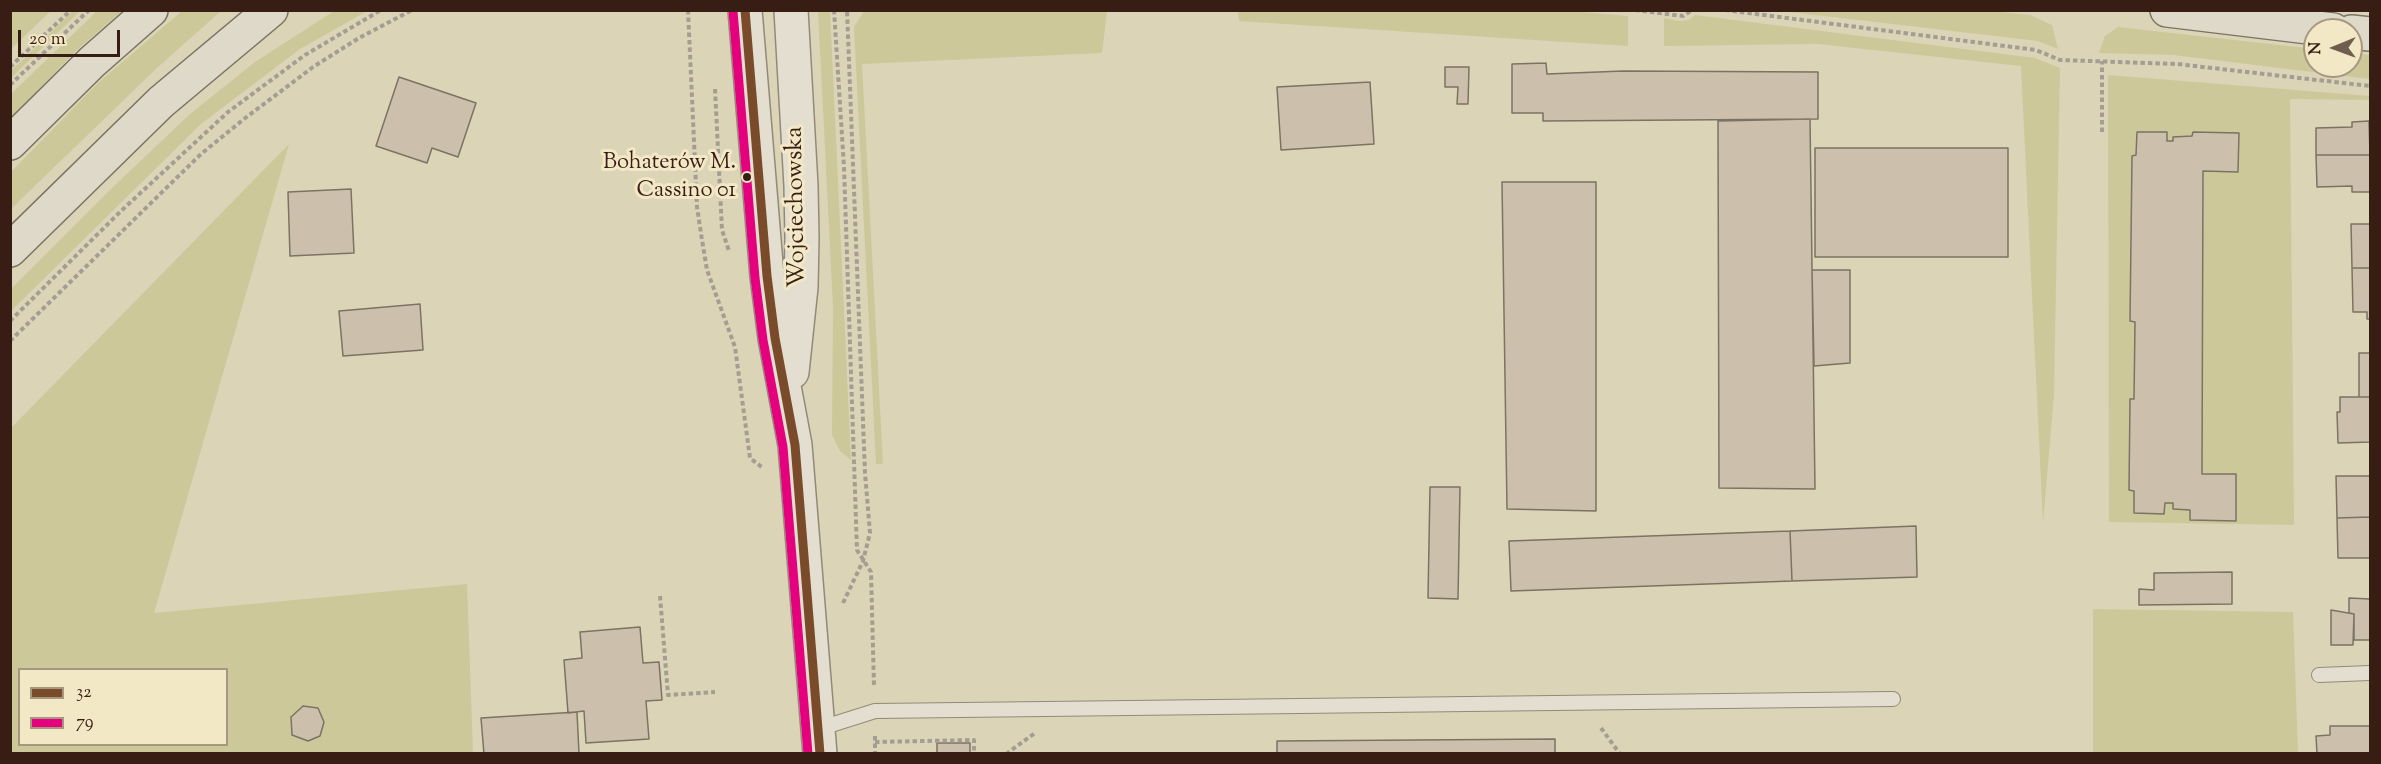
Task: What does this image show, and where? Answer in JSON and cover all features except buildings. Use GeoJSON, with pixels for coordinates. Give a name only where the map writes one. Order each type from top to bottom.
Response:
{"type":"FeatureCollection","features":[{"type":"Feature","properties":{"kind":"main road"},"geometry":{"type":"LineString","coordinates":[[10,143],[92,63],[151,10]]}},
{"type":"Feature","properties":{"kind":"main road"},"geometry":{"type":"LineString","coordinates":[[10,250],[160,102],[271,10]]}},
{"type":"Feature","properties":{"kind":"main road"},"geometry":{"type":"LineString","coordinates":[[2167,10],[2303,26]]}},
{"type":"Feature","properties":{"kind":"street","name":"Wojciechowska"},"geometry":{"type":"LineString","coordinates":[[745,10],[774,338],[788,403],[796,464],[819,741]]}},
{"type":"Feature","properties":{"kind":"street","name":"Wojciechowska"},"geometry":{"type":"LineString","coordinates":[[788,403],[801,287],[802,238],[791,10]]}},
{"type":"Feature","properties":{"kind":"lane"},"geometry":{"type":"LineString","coordinates":[[2319,675],[2370,673]]}},
{"type":"Feature","properties":{"kind":"lane"},"geometry":{"type":"LineString","coordinates":[[819,741],[875,711],[1893,699]]}},
{"type":"Feature","properties":{"kind":"path"},"geometry":{"type":"LineString","coordinates":[[10,67],[71,10]]}},
{"type":"Feature","properties":{"kind":"path"},"geometry":{"type":"LineString","coordinates":[[10,85],[89,10]]}},
{"type":"Feature","properties":{"kind":"path"},"geometry":{"type":"LineString","coordinates":[[10,321],[153,181],[228,112],[305,55],[381,10]]}},
{"type":"Feature","properties":{"kind":"path"},"geometry":{"type":"LineString","coordinates":[[10,341],[201,154],[313,67],[359,38],[412,10]]}},
{"type":"Feature","properties":{"kind":"path"},"geometry":{"type":"LineString","coordinates":[[688,10],[697,207],[707,270],[735,347],[750,458]]}},
{"type":"Feature","properties":{"kind":"path"},"geometry":{"type":"LineString","coordinates":[[834,10],[843,156],[857,550],[871,572],[875,753]]}},
{"type":"Feature","properties":{"kind":"path"},"geometry":{"type":"LineString","coordinates":[[1635,10],[1683,16],[1692,10]]}},
{"type":"Feature","properties":{"kind":"path"},"geometry":{"type":"LineString","coordinates":[[1725,10],[2036,50],[2060,60],[2177,63],[2370,86]]}},
{"type":"Feature","properties":{"kind":"path"},"geometry":{"type":"LineString","coordinates":[[843,604],[863,561],[870,533],[865,473],[849,11]]}},
{"type":"Feature","properties":{"kind":"path"},"geometry":{"type":"LineString","coordinates":[[2102,61],[2102,132]]}},
{"type":"Feature","properties":{"kind":"path"},"geometry":{"type":"LineString","coordinates":[[660,596],[668,695],[715,692]]}},
{"type":"Feature","properties":{"kind":"path"},"geometry":{"type":"LineString","coordinates":[[875,742],[974,740],[974,753]]}},
{"type":"Feature","properties":{"kind":"shaded area"},"geometry":{"type":"Polygon","coordinates":[[[11,10],[51,10],[51,11],[11,49],[11,10]]]}},
{"type":"Feature","properties":{"kind":"shaded area"},"geometry":{"type":"Polygon","coordinates":[[[74,10],[80,11],[11,78],[11,71],[74,10]]]}},
{"type":"Feature","properties":{"kind":"shaded area"},"geometry":{"type":"Polygon","coordinates":[[[97,11],[122,11],[79,48],[11,117],[11,94],[97,11]]]}},
{"type":"Feature","properties":{"kind":"shaded area"},"geometry":{"type":"Polygon","coordinates":[[[182,11],[221,11],[158,67],[11,209],[11,172],[98,83],[182,11]]]}},
{"type":"Feature","properties":{"kind":"shaded area"},"geometry":{"type":"Polygon","coordinates":[[[334,11],[367,11],[300,49],[201,124],[11,311],[11,289],[190,114],[255,62],[334,11]]]}},
{"type":"Feature","properties":{"kind":"shaded area"},"geometry":{"type":"Polygon","coordinates":[[[818,11],[830,11],[851,460],[840,451],[832,435],[833,306],[818,11]]]}},
{"type":"Feature","properties":{"kind":"shaded area"},"geometry":{"type":"Polygon","coordinates":[[[864,11],[1107,11],[1102,53],[862,64],[883,464],[876,464],[854,27],[864,11]]]}},
{"type":"Feature","properties":{"kind":"shaded area"},"geometry":{"type":"Polygon","coordinates":[[[1238,11],[1570,11],[1628,16],[1628,46],[1239,21],[1238,11]]]}},
{"type":"Feature","properties":{"kind":"shaded area"},"geometry":{"type":"Polygon","coordinates":[[[1781,11],[1991,11],[2030,15],[2052,25],[2058,49],[2038,41],[1781,11]]]}},
{"type":"Feature","properties":{"kind":"shaded area"},"geometry":{"type":"Polygon","coordinates":[[[1695,15],[2035,58],[2060,68],[2054,394],[2043,523],[2021,66],[1818,44],[1664,46],[1664,18],[1679,21],[1689,20],[1695,15]]]}},
{"type":"Feature","properties":{"kind":"shaded area"},"geometry":{"type":"Polygon","coordinates":[[[2118,27],[2303,48],[2303,71],[2173,55],[2099,53],[2105,36],[2118,27]]]}},
{"type":"Feature","properties":{"kind":"shaded area"},"geometry":{"type":"Polygon","coordinates":[[[2363,54],[2370,55],[2370,79],[2362,78],[2363,54]]]}},
{"type":"Feature","properties":{"kind":"shaded area"},"geometry":{"type":"Polygon","coordinates":[[[2108,75],[2370,96],[2370,100],[2290,99],[2294,525],[2109,522],[2108,75]]]}},
{"type":"Feature","properties":{"kind":"shaded area"},"geometry":{"type":"Polygon","coordinates":[[[289,144],[154,613],[467,584],[473,753],[11,753],[10,429],[289,144]]]}},
{"type":"Feature","properties":{"kind":"shaded area"},"geometry":{"type":"Polygon","coordinates":[[[2093,609],[2293,612],[2298,753],[2093,753],[2093,609]]]}},
{"type":"Feature","properties":{"kind":"transit line","name":"32"},"geometry":{"type":"LineString","coordinates":[[745,10],[767,276],[775,338],[795,445],[820,754]]}},
{"type":"Feature","properties":{"kind":"transit line","name":"79"},"geometry":{"type":"LineString","coordinates":[[733,11],[755,278],[763,340],[783,447],[808,754]]}},
{"type":"Feature","properties":{"kind":"place","name":"Bohaterów M. Cassino 01"},"geometry":{"type":"Point","coordinates":[747,177]}}]}
